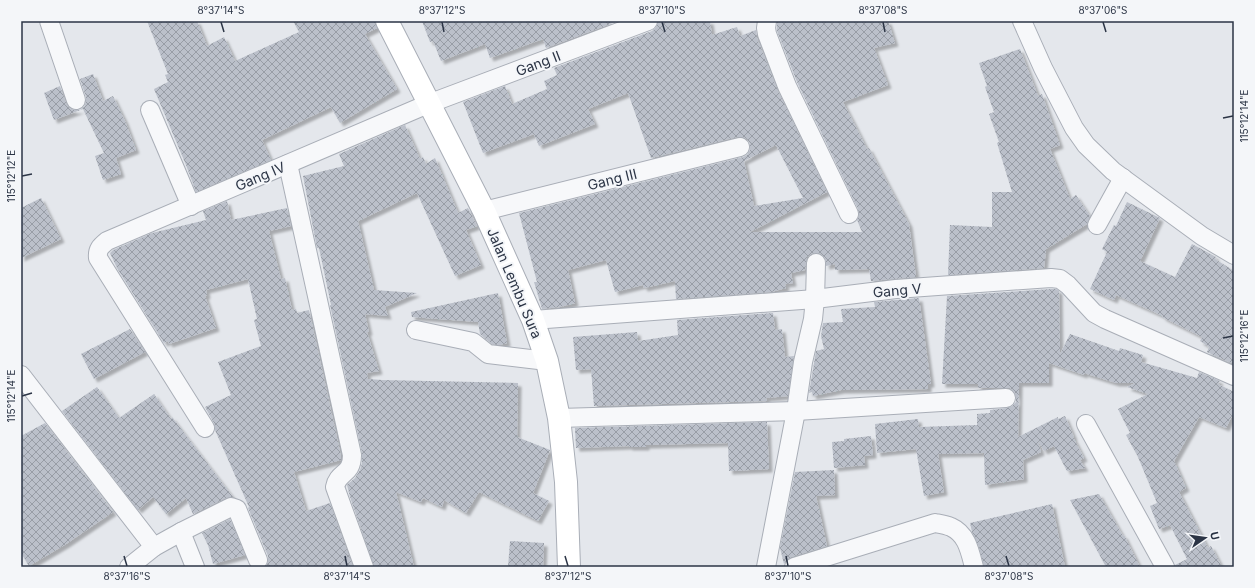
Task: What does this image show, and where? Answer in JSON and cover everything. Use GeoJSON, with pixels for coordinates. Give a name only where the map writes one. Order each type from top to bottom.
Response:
{"type":"FeatureCollection","features":[{"type":"Feature","properties":{"kind":"street"},"geometry":{"type":"LineString","coordinates":[[49,21],[76,100]]}},
{"type":"Feature","properties":{"kind":"street","name":"Jalan Lembu Sura"},"geometry":{"type":"LineString","coordinates":[[386,21],[484,211],[533,320],[547,361],[559,418],[566,482],[569,567]]}},
{"type":"Feature","properties":{"kind":"street","name":"Gang II"},"geometry":{"type":"LineString","coordinates":[[428,104],[648,21]]}},
{"type":"Feature","properties":{"kind":"street"},"geometry":{"type":"LineString","coordinates":[[767,21],[767,34],[787,86],[849,214]]}},
{"type":"Feature","properties":{"kind":"street"},"geometry":{"type":"LineString","coordinates":[[1022,21],[1043,68],[1074,128],[1086,145],[1113,171],[1202,236],[1234,255]]}},
{"type":"Feature","properties":{"kind":"street","name":"Gang IV"},"geometry":{"type":"LineString","coordinates":[[205,428],[98,258],[99,248],[107,241],[428,104]]}},
{"type":"Feature","properties":{"kind":"street"},"geometry":{"type":"LineString","coordinates":[[150,110],[191,206]]}},
{"type":"Feature","properties":{"kind":"street","name":"Gang III"},"geometry":{"type":"LineString","coordinates":[[484,211],[740,147]]}},
{"type":"Feature","properties":{"kind":"street"},"geometry":{"type":"LineString","coordinates":[[288,164],[352,455],[350,469],[337,480],[335,486],[364,567]]}},
{"type":"Feature","properties":{"kind":"street"},"geometry":{"type":"LineString","coordinates":[[1097,225],[1123,178]]}},
{"type":"Feature","properties":{"kind":"street"},"geometry":{"type":"LineString","coordinates":[[766,567],[796,411],[803,362],[813,319],[816,263]]}},
{"type":"Feature","properties":{"kind":"street","name":"Gang V"},"geometry":{"type":"LineString","coordinates":[[533,320],[815,299],[896,290],[1051,278],[1060,279],[1068,285],[1094,313],[1105,319],[1234,376]]}},
{"type":"Feature","properties":{"kind":"street"},"geometry":{"type":"LineString","coordinates":[[416,330],[473,342],[488,354],[547,361]]}},
{"type":"Feature","properties":{"kind":"street"},"geometry":{"type":"LineString","coordinates":[[21,375],[154,547]]}},
{"type":"Feature","properties":{"kind":"street"},"geometry":{"type":"LineString","coordinates":[[559,418],[796,411],[1006,398]]}},
{"type":"Feature","properties":{"kind":"street"},"geometry":{"type":"LineString","coordinates":[[1086,424],[1165,567]]}},
{"type":"Feature","properties":{"kind":"street"},"geometry":{"type":"LineString","coordinates":[[129,567],[154,547],[231,507],[237,509],[258,560]]}},
{"type":"Feature","properties":{"kind":"street"},"geometry":{"type":"LineString","coordinates":[[794,567],[936,523],[952,527],[964,537],[970,549],[974,567]]}},
{"type":"Feature","properties":{"kind":"street"},"geometry":{"type":"LineString","coordinates":[[181,532],[195,567]]}},
{"type":"Feature","properties":{"kind":"building"},"geometry":{"type":"Polygon","coordinates":[[[147,21],[197,21],[207,46],[224,37],[235,61],[299,32],[293,21],[375,21],[377,28],[365,34],[397,89],[340,123],[331,107],[262,140],[271,160],[196,192],[154,89],[168,82],[165,75],[168,74],[147,21]]]}},
{"type":"Feature","properties":{"kind":"building"},"geometry":{"type":"Polygon","coordinates":[[[422,21],[618,21],[546,48],[543,39],[490,58],[485,44],[441,61],[433,41],[430,42],[422,21]]]}},
{"type":"Feature","properties":{"kind":"building"},"geometry":{"type":"Polygon","coordinates":[[[658,21],[710,21],[712,35],[737,27],[740,36],[756,30],[757,38],[778,91],[827,192],[750,232],[862,232],[857,220],[859,215],[858,209],[797,82],[777,31],[777,21],[888,21],[895,43],[874,48],[888,85],[843,102],[867,149],[869,148],[909,224],[916,277],[871,281],[869,269],[835,270],[835,264],[826,266],[825,258],[821,254],[816,253],[807,257],[805,270],[791,273],[793,283],[785,284],[786,288],[771,292],[676,299],[675,281],[644,288],[643,285],[615,292],[606,260],[568,270],[575,303],[560,307],[542,309],[534,282],[537,282],[519,213],[743,157],[747,155],[750,150],[750,144],[747,139],[737,137],[651,158],[628,93],[588,109],[595,124],[539,146],[534,134],[483,153],[463,102],[505,86],[512,104],[547,89],[544,81],[557,75],[554,68],[652,31],[656,27],[658,21]],[[776,145],[744,161],[754,206],[803,198],[776,145]]]}},
{"type":"Feature","properties":{"kind":"building"},"geometry":{"type":"Polygon","coordinates":[[[1020,49],[1038,96],[1042,94],[1060,145],[1050,149],[1070,199],[1076,195],[1090,216],[1087,224],[1046,249],[1044,268],[948,275],[950,225],[992,227],[992,192],[1012,192],[997,143],[999,142],[989,114],[994,112],[985,87],[987,86],[979,63],[1020,49]]]}},
{"type":"Feature","properties":{"kind":"building"},"geometry":{"type":"Polygon","coordinates":[[[93,74],[103,101],[113,96],[125,121],[136,150],[116,158],[121,174],[103,180],[95,156],[104,153],[83,109],[54,120],[44,93],[60,86],[69,108],[80,110],[84,107],[86,97],[80,79],[93,74]]]}},
{"type":"Feature","properties":{"kind":"building"},"geometry":{"type":"Polygon","coordinates":[[[405,125],[420,159],[423,157],[426,164],[435,158],[458,213],[468,208],[477,226],[466,230],[481,265],[455,276],[417,193],[358,221],[374,290],[417,293],[385,307],[388,316],[365,314],[369,332],[367,332],[379,371],[367,373],[368,379],[518,383],[517,437],[550,450],[533,493],[549,501],[538,521],[479,492],[466,513],[444,500],[442,507],[423,498],[421,502],[396,492],[414,567],[374,567],[347,485],[355,478],[360,470],[362,453],[319,248],[317,248],[303,176],[344,166],[339,154],[405,125]]]}},
{"type":"Feature","properties":{"kind":"building"},"geometry":{"type":"Polygon","coordinates":[[[41,198],[61,239],[21,258],[21,208],[41,198]]]}},
{"type":"Feature","properties":{"kind":"building"},"geometry":{"type":"Polygon","coordinates":[[[227,201],[231,220],[287,208],[291,226],[269,231],[281,279],[285,278],[292,310],[296,309],[297,313],[309,310],[341,456],[341,460],[294,472],[306,511],[330,503],[353,567],[266,567],[268,556],[248,508],[249,507],[215,430],[214,423],[205,407],[231,395],[218,362],[261,346],[254,320],[257,319],[248,279],[206,290],[207,295],[205,296],[216,328],[169,344],[168,341],[164,343],[117,268],[110,253],[113,250],[152,233],[206,220],[203,211],[227,201]]]}},
{"type":"Feature","properties":{"kind":"building"},"geometry":{"type":"Polygon","coordinates":[[[1127,202],[1160,218],[1140,261],[1175,277],[1192,244],[1216,257],[1215,259],[1234,271],[1234,359],[1231,363],[1207,352],[1209,347],[1200,341],[1202,337],[1162,317],[1163,316],[1116,295],[1114,300],[1090,289],[1107,252],[1102,249],[1114,225],[1116,226],[1127,202]]]}},
{"type":"Feature","properties":{"kind":"building"},"geometry":{"type":"Polygon","coordinates":[[[1056,289],[1059,291],[1060,354],[1070,334],[1119,351],[1120,348],[1143,355],[1141,362],[1197,378],[1199,372],[1220,381],[1218,384],[1234,392],[1234,412],[1226,428],[1199,417],[1174,461],[1186,488],[1179,492],[1208,548],[1211,546],[1222,567],[1175,567],[1175,565],[1187,559],[1170,525],[1159,529],[1150,506],[1157,503],[1138,457],[1126,435],[1130,433],[1118,409],[1148,394],[1127,387],[1135,383],[1116,383],[1084,373],[1084,375],[1049,363],[1049,383],[1019,383],[1018,437],[1058,417],[1058,419],[1065,416],[1073,437],[1084,458],[1080,460],[1085,468],[1067,471],[1054,446],[1044,451],[1038,441],[1041,452],[1023,460],[1024,479],[985,485],[984,453],[938,454],[944,492],[924,496],[916,449],[877,453],[875,424],[918,419],[919,427],[977,425],[977,414],[990,413],[990,410],[1007,408],[1016,402],[1015,393],[1010,388],[978,388],[978,384],[942,384],[947,296],[1056,289]]]}},
{"type":"Feature","properties":{"kind":"building"},"geometry":{"type":"Polygon","coordinates":[[[498,293],[507,343],[499,345],[492,344],[480,334],[478,322],[412,317],[411,312],[498,293]]]}},
{"type":"Feature","properties":{"kind":"building"},"geometry":{"type":"Polygon","coordinates":[[[919,298],[931,384],[928,384],[928,389],[841,390],[813,396],[812,392],[809,393],[816,351],[824,349],[821,336],[823,323],[843,322],[841,309],[875,307],[874,302],[919,298]]]}},
{"type":"Feature","properties":{"kind":"building"},"geometry":{"type":"Polygon","coordinates":[[[773,313],[775,330],[782,329],[785,357],[794,356],[788,396],[766,398],[767,401],[594,406],[591,369],[576,370],[573,337],[637,332],[638,341],[678,335],[677,320],[773,313]]]}},
{"type":"Feature","properties":{"kind":"building"},"geometry":{"type":"Polygon","coordinates":[[[130,329],[145,352],[94,379],[81,354],[130,329]]]}},
{"type":"Feature","properties":{"kind":"building"},"geometry":{"type":"Polygon","coordinates":[[[97,387],[119,418],[154,394],[171,419],[172,417],[233,497],[226,498],[193,514],[186,498],[166,514],[153,497],[138,510],[62,411],[97,387]]]}},
{"type":"Feature","properties":{"kind":"building"},"geometry":{"type":"Polygon","coordinates":[[[767,422],[769,469],[729,471],[728,443],[646,445],[646,447],[629,446],[576,448],[575,428],[767,422]]]}},
{"type":"Feature","properties":{"kind":"building"},"geometry":{"type":"Polygon","coordinates":[[[45,423],[113,512],[66,544],[29,566],[21,553],[21,436],[45,423]]]}},
{"type":"Feature","properties":{"kind":"building"},"geometry":{"type":"Polygon","coordinates":[[[871,436],[873,455],[864,456],[865,465],[834,468],[832,442],[871,436]]]}},
{"type":"Feature","properties":{"kind":"building"},"geometry":{"type":"Polygon","coordinates":[[[834,470],[835,495],[816,496],[827,546],[791,557],[784,564],[780,548],[795,472],[834,470]]]}},
{"type":"Feature","properties":{"kind":"building"},"geometry":{"type":"Polygon","coordinates":[[[1099,494],[1123,536],[1124,535],[1140,567],[1106,567],[1070,500],[1099,494]]]}},
{"type":"Feature","properties":{"kind":"building"},"geometry":{"type":"Polygon","coordinates":[[[1052,504],[1065,567],[984,567],[979,547],[972,532],[970,523],[1052,504]]]}},
{"type":"Feature","properties":{"kind":"building"},"geometry":{"type":"Polygon","coordinates":[[[230,519],[245,555],[213,564],[208,545],[202,533],[230,519]]]}},
{"type":"Feature","properties":{"kind":"building"},"geometry":{"type":"Polygon","coordinates":[[[510,541],[544,543],[543,567],[508,567],[510,541]]]}}]}
